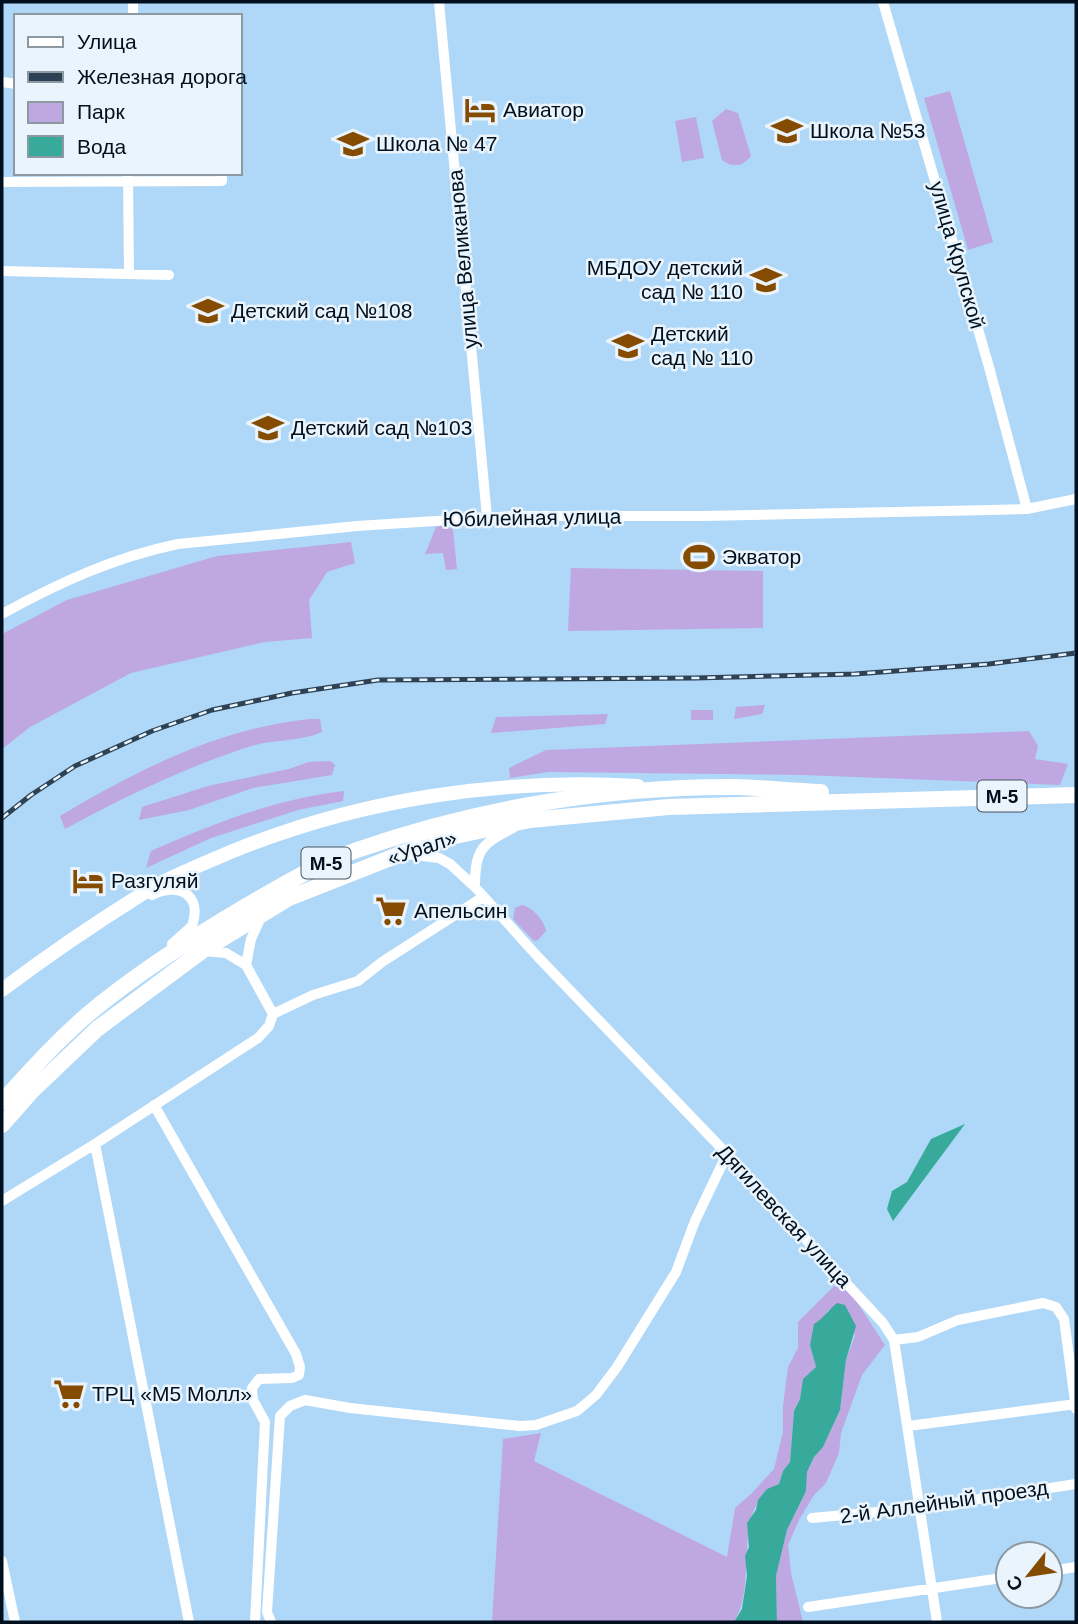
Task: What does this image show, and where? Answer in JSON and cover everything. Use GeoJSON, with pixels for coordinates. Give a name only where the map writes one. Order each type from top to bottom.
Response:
{"type":"FeatureCollection","features":[{"type":"Feature","properties":{"kind":"highway","name":"«Урал»"},"geometry":{"type":"LineString","coordinates":[[2,1125],[92,1023],[138,976],[204,930],[295,877],[356,851],[452,821],[536,804],[688,789],[738,787],[929,798]]}},
{"type":"Feature","properties":{"kind":"highway","name":"«Урал»"},"geometry":{"type":"LineString","coordinates":[[2,1102],[92,1023],[289,898],[436,840],[530,820],[668,807],[1076,795]]}},
{"type":"Feature","properties":{"kind":"main road"},"geometry":{"type":"LineString","coordinates":[[2,990],[57,949],[142,894],[209,861],[285,830],[400,800],[511,786],[593,783],[688,789]]}},
{"type":"Feature","properties":{"kind":"street","name":"улица Великанова"},"geometry":{"type":"LineString","coordinates":[[439,2],[487,517]]}},
{"type":"Feature","properties":{"kind":"street","name":"улица Крупской"},"geometry":{"type":"LineString","coordinates":[[883,2],[989,367],[1027,509]]}},
{"type":"Feature","properties":{"kind":"street"},"geometry":{"type":"LineString","coordinates":[[128,177],[129,274]]}},
{"type":"Feature","properties":{"kind":"street"},"geometry":{"type":"LineString","coordinates":[[2,182],[128,177],[222,177]]}},
{"type":"Feature","properties":{"kind":"street"},"geometry":{"type":"LineString","coordinates":[[2,271],[169,275]]}},
{"type":"Feature","properties":{"kind":"street","name":"Юбилейная улица"},"geometry":{"type":"LineString","coordinates":[[2,614],[73,577],[107,563],[177,544],[370,525],[487,517],[772,515],[1027,509],[1076,499]]}},
{"type":"Feature","properties":{"kind":"street"},"geometry":{"type":"LineString","coordinates":[[475,887],[476,861],[480,850],[488,841],[530,820]]}},
{"type":"Feature","properties":{"kind":"street","name":"Дягилевская улица"},"geometry":{"type":"LineString","coordinates":[[400,854],[439,858],[450,864],[475,887],[883,1323],[894,1339],[937,1622]]}},
{"type":"Feature","properties":{"kind":"street"},"geometry":{"type":"LineString","coordinates":[[130,903],[173,889],[183,891],[191,898],[195,908],[192,926],[157,954],[138,976]]}},
{"type":"Feature","properties":{"kind":"street"},"geometry":{"type":"LineString","coordinates":[[272,1014],[313,995],[358,981],[382,962],[483,897]]}},
{"type":"Feature","properties":{"kind":"street"},"geometry":{"type":"LineString","coordinates":[[246,965],[251,939],[263,915]]}},
{"type":"Feature","properties":{"kind":"street"},"geometry":{"type":"LineString","coordinates":[[2,1201],[258,1038],[269,1026],[272,1014],[246,965],[226,953],[202,951]]}},
{"type":"Feature","properties":{"kind":"street"},"geometry":{"type":"LineString","coordinates":[[154,1105],[296,1354],[300,1367],[299,1375],[292,1378],[265,1377],[259,1379],[252,1388],[253,1400],[265,1422],[255,1622]]}},
{"type":"Feature","properties":{"kind":"street"},"geometry":{"type":"LineString","coordinates":[[95,1144],[189,1622]]}},
{"type":"Feature","properties":{"kind":"street"},"geometry":{"type":"LineString","coordinates":[[271,1622],[267,1612],[280,1416],[290,1406],[305,1400],[350,1408],[520,1426],[536,1425],[577,1411],[596,1395],[617,1367],[676,1272],[695,1221],[727,1154]]}},
{"type":"Feature","properties":{"kind":"street"},"geometry":{"type":"LineString","coordinates":[[894,1339],[918,1336],[958,1320],[1043,1303],[1056,1307],[1070,1318],[1076,1406],[908,1426]]}},
{"type":"Feature","properties":{"kind":"street","name":"2-й Аллейный проезд"},"geometry":{"type":"LineString","coordinates":[[812,1518],[920,1508],[1076,1484]]}},
{"type":"Feature","properties":{"kind":"street"},"geometry":{"type":"LineString","coordinates":[[2,1561],[15,1622]]}},
{"type":"Feature","properties":{"kind":"street"},"geometry":{"type":"LineString","coordinates":[[807,1607],[994,1579]]}},
{"type":"Feature","properties":{"kind":"green space"},"geometry":{"type":"Polygon","coordinates":[[[950,91],[993,242],[968,250],[924,98],[950,91]]]}},
{"type":"Feature","properties":{"kind":"green space"},"geometry":{"type":"Polygon","coordinates":[[[726,109],[738,113],[751,156],[737,165],[722,160],[712,121],[726,109]]]}},
{"type":"Feature","properties":{"kind":"green space"},"geometry":{"type":"Polygon","coordinates":[[[696,117],[704,158],[682,162],[675,121],[696,117]]]}},
{"type":"Feature","properties":{"kind":"green space"},"geometry":{"type":"Polygon","coordinates":[[[446,525],[453,530],[457,569],[446,570],[443,553],[425,554],[436,527],[446,525]]]}},
{"type":"Feature","properties":{"kind":"green space"},"geometry":{"type":"Polygon","coordinates":[[[351,542],[355,563],[327,572],[309,600],[312,638],[265,642],[131,673],[30,727],[2,749],[2,634],[67,600],[217,556],[351,542]]]}},
{"type":"Feature","properties":{"kind":"green space"},"geometry":{"type":"Polygon","coordinates":[[[571,568],[763,571],[763,628],[568,631],[571,568]]]}},
{"type":"Feature","properties":{"kind":"green space"},"geometry":{"type":"Polygon","coordinates":[[[765,705],[762,714],[734,719],[736,707],[765,705]]]}},
{"type":"Feature","properties":{"kind":"green space"},"geometry":{"type":"Polygon","coordinates":[[[691,710],[713,710],[713,720],[691,720],[691,710]]]}},
{"type":"Feature","properties":{"kind":"green space"},"geometry":{"type":"Polygon","coordinates":[[[608,714],[605,724],[491,733],[496,717],[608,714]]]}},
{"type":"Feature","properties":{"kind":"green space"},"geometry":{"type":"Polygon","coordinates":[[[320,719],[322,732],[257,744],[224,755],[155,784],[65,829],[60,816],[149,767],[244,731],[320,719]]]}},
{"type":"Feature","properties":{"kind":"green space"},"geometry":{"type":"Polygon","coordinates":[[[1029,731],[1038,746],[1035,759],[1068,764],[1060,785],[802,775],[548,772],[510,778],[509,768],[546,750],[1029,731]]]}},
{"type":"Feature","properties":{"kind":"green space"},"geometry":{"type":"Polygon","coordinates":[[[330,761],[335,765],[332,775],[253,788],[189,810],[139,820],[142,807],[208,786],[289,769],[309,762],[330,761]]]}},
{"type":"Feature","properties":{"kind":"green space"},"geometry":{"type":"Polygon","coordinates":[[[344,791],[343,801],[298,810],[211,838],[146,868],[151,851],[198,831],[270,806],[344,791]]]}},
{"type":"Feature","properties":{"kind":"green space"},"geometry":{"type":"Polygon","coordinates":[[[522,905],[534,911],[543,923],[546,931],[538,940],[534,941],[513,919],[515,908],[522,905]]]}},
{"type":"Feature","properties":{"kind":"green space"},"geometry":{"type":"Polygon","coordinates":[[[834,1286],[849,1290],[885,1345],[862,1375],[841,1433],[839,1453],[826,1483],[814,1495],[788,1545],[791,1573],[803,1622],[777,1622],[776,1576],[787,1530],[806,1491],[807,1472],[814,1457],[823,1447],[840,1410],[846,1360],[855,1336],[845,1305],[828,1310],[810,1345],[816,1367],[803,1380],[800,1399],[794,1411],[790,1462],[783,1471],[779,1484],[763,1495],[754,1510],[749,1527],[745,1586],[734,1622],[492,1622],[503,1439],[541,1433],[534,1461],[727,1557],[735,1508],[774,1469],[783,1432],[788,1367],[798,1348],[798,1322],[834,1286]]]}},
{"type":"Feature","properties":{"kind":"water"},"geometry":{"type":"Polygon","coordinates":[[[965,1124],[893,1221],[887,1209],[892,1191],[907,1182],[931,1139],[965,1124]]]}},
{"type":"Feature","properties":{"kind":"water"},"geometry":{"type":"Polygon","coordinates":[[[837,1303],[845,1305],[856,1326],[846,1360],[840,1410],[823,1447],[814,1457],[807,1472],[806,1491],[787,1530],[776,1576],[777,1622],[734,1622],[742,1609],[747,1576],[747,1523],[756,1510],[758,1500],[767,1489],[779,1484],[783,1471],[790,1462],[794,1411],[800,1399],[803,1379],[816,1367],[810,1345],[814,1324],[837,1303]]]}},
{"type":"Feature","properties":{"kind":"railway"},"geometry":{"type":"LineString","coordinates":[[2,818],[75,766],[152,731],[212,710],[292,693],[378,680],[855,674],[989,664],[1076,653]]}},
{"type":"Feature","properties":{"kind":"place","name":"Авиатор"},"geometry":{"type":"Point","coordinates":[480,110]}},
{"type":"Feature","properties":{"kind":"place","name":"Школа №53"},"geometry":{"type":"Point","coordinates":[787,131]}},
{"type":"Feature","properties":{"kind":"place","name":"Школа № 47"},"geometry":{"type":"Point","coordinates":[353,144]}},
{"type":"Feature","properties":{"kind":"place","name":"МБДОУ детский сад № 110"},"geometry":{"type":"Point","coordinates":[766,280]}},
{"type":"Feature","properties":{"kind":"place","name":"Детский сад №108"},"geometry":{"type":"Point","coordinates":[208,311]}},
{"type":"Feature","properties":{"kind":"place","name":"Детский сад № 110"},"geometry":{"type":"Point","coordinates":[628,346]}},
{"type":"Feature","properties":{"kind":"place","name":"Детский сад №103"},"geometry":{"type":"Point","coordinates":[268,428]}},
{"type":"Feature","properties":{"kind":"place","name":"Экватор"},"geometry":{"type":"Point","coordinates":[699,557]}},
{"type":"Feature","properties":{"kind":"place","name":"Разгуляй"},"geometry":{"type":"Point","coordinates":[88,881]}},
{"type":"Feature","properties":{"kind":"place","name":"Апельсин"},"geometry":{"type":"Point","coordinates":[391,911]}},
{"type":"Feature","properties":{"kind":"place","name":"ТРЦ «М5 Молл»"},"geometry":{"type":"Point","coordinates":[69,1394]}}]}
